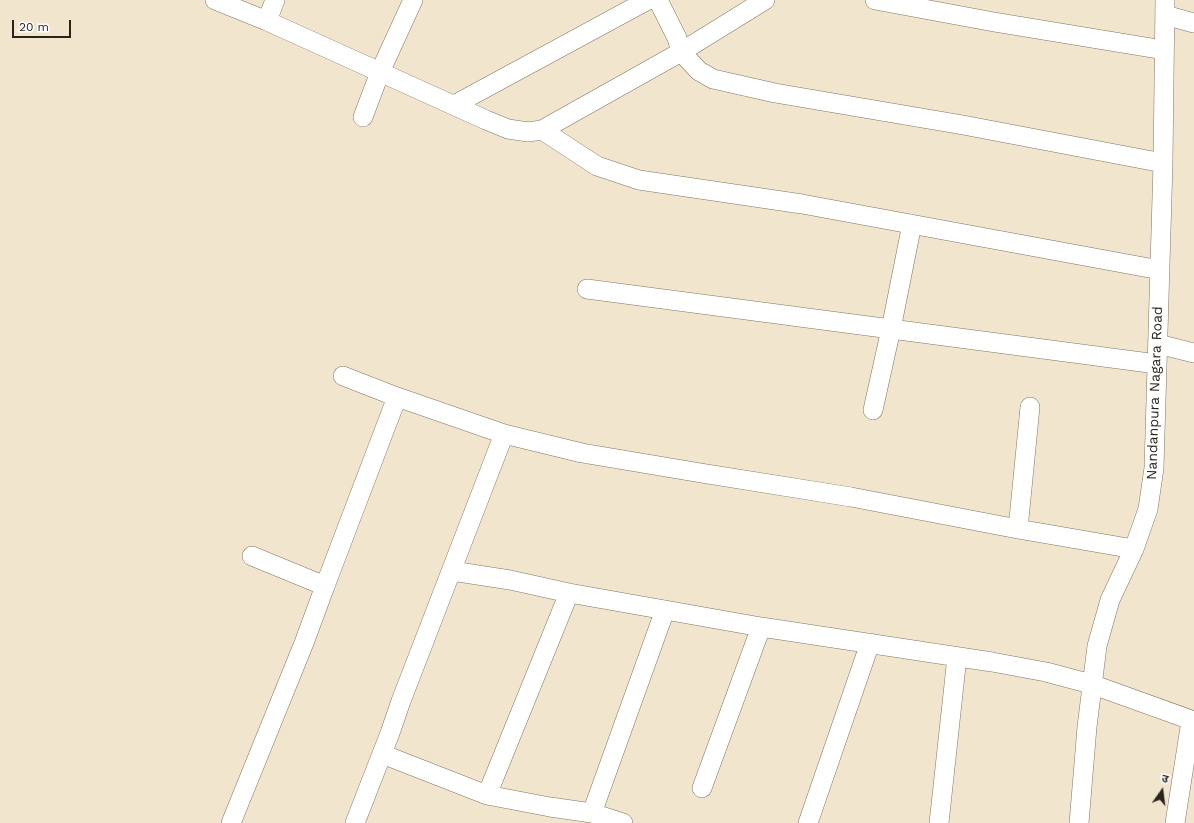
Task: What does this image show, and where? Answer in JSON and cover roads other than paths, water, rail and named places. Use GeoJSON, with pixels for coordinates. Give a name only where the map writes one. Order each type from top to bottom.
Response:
{"type":"FeatureCollection","features":[{"type":"Feature","properties":{"kind":"street"},"geometry":{"type":"LineString","coordinates":[[215,0],[267,21],[508,129],[528,132],[542,130],[681,52],[765,0]]}},
{"type":"Feature","properties":{"kind":"street"},"geometry":{"type":"LineString","coordinates":[[267,21],[275,0]]}},
{"type":"Feature","properties":{"kind":"street"},"geometry":{"type":"LineString","coordinates":[[364,117],[380,72],[413,0]]}},
{"type":"Feature","properties":{"kind":"street"},"geometry":{"type":"LineString","coordinates":[[454,105],[648,0]]}},
{"type":"Feature","properties":{"kind":"street"},"geometry":{"type":"LineString","coordinates":[[658,0],[677,38],[681,52],[699,71],[714,79],[775,93],[970,126],[1163,163]]}},
{"type":"Feature","properties":{"kind":"street"},"geometry":{"type":"LineString","coordinates":[[875,0],[994,22],[1164,50]]}},
{"type":"Feature","properties":{"kind":"street"},"geometry":{"type":"LineString","coordinates":[[1165,8],[1194,23]]}},
{"type":"Feature","properties":{"kind":"street","name":"Nandanpura Nagara Road"},"geometry":{"type":"LineString","coordinates":[[1079,823],[1091,684],[1097,646],[1110,600],[1134,549],[1148,509],[1154,468],[1163,163],[1165,8]]}},
{"type":"Feature","properties":{"kind":"street"},"geometry":{"type":"LineString","coordinates":[[542,130],[597,166],[639,180],[802,204],[1160,270]]}},
{"type":"Feature","properties":{"kind":"street"},"geometry":{"type":"LineString","coordinates":[[872,410],[891,329],[912,224]]}},
{"type":"Feature","properties":{"kind":"street"},"geometry":{"type":"LineString","coordinates":[[587,289],[1157,364]]}},
{"type":"Feature","properties":{"kind":"street"},"geometry":{"type":"LineString","coordinates":[[1158,344],[1194,353]]}},
{"type":"Feature","properties":{"kind":"street"},"geometry":{"type":"LineString","coordinates":[[343,376],[397,398],[504,434],[582,452],[702,474],[851,496],[1018,529],[1134,549]]}},
{"type":"Feature","properties":{"kind":"street"},"geometry":{"type":"LineString","coordinates":[[231,823],[304,644],[397,398]]}},
{"type":"Feature","properties":{"kind":"street"},"geometry":{"type":"LineString","coordinates":[[1018,529],[1030,407]]}},
{"type":"Feature","properties":{"kind":"street"},"geometry":{"type":"LineString","coordinates":[[355,823],[504,434]]}},
{"type":"Feature","properties":{"kind":"street"},"geometry":{"type":"LineString","coordinates":[[252,556],[325,586]]}},
{"type":"Feature","properties":{"kind":"street"},"geometry":{"type":"LineString","coordinates":[[452,571],[510,580],[569,593],[665,610],[1046,672],[1091,684],[1193,721],[1175,823]]}},
{"type":"Feature","properties":{"kind":"street"},"geometry":{"type":"LineString","coordinates":[[487,795],[569,593]]}},
{"type":"Feature","properties":{"kind":"street"},"geometry":{"type":"LineString","coordinates":[[592,813],[665,610]]}},
{"type":"Feature","properties":{"kind":"street"},"geometry":{"type":"LineString","coordinates":[[702,788],[761,626]]}},
{"type":"Feature","properties":{"kind":"street"},"geometry":{"type":"LineString","coordinates":[[808,823],[870,643]]}},
{"type":"Feature","properties":{"kind":"street"},"geometry":{"type":"LineString","coordinates":[[939,823],[957,657]]}},
{"type":"Feature","properties":{"kind":"street"},"geometry":{"type":"LineString","coordinates":[[382,754],[487,795],[592,813],[623,823]]}}]}
